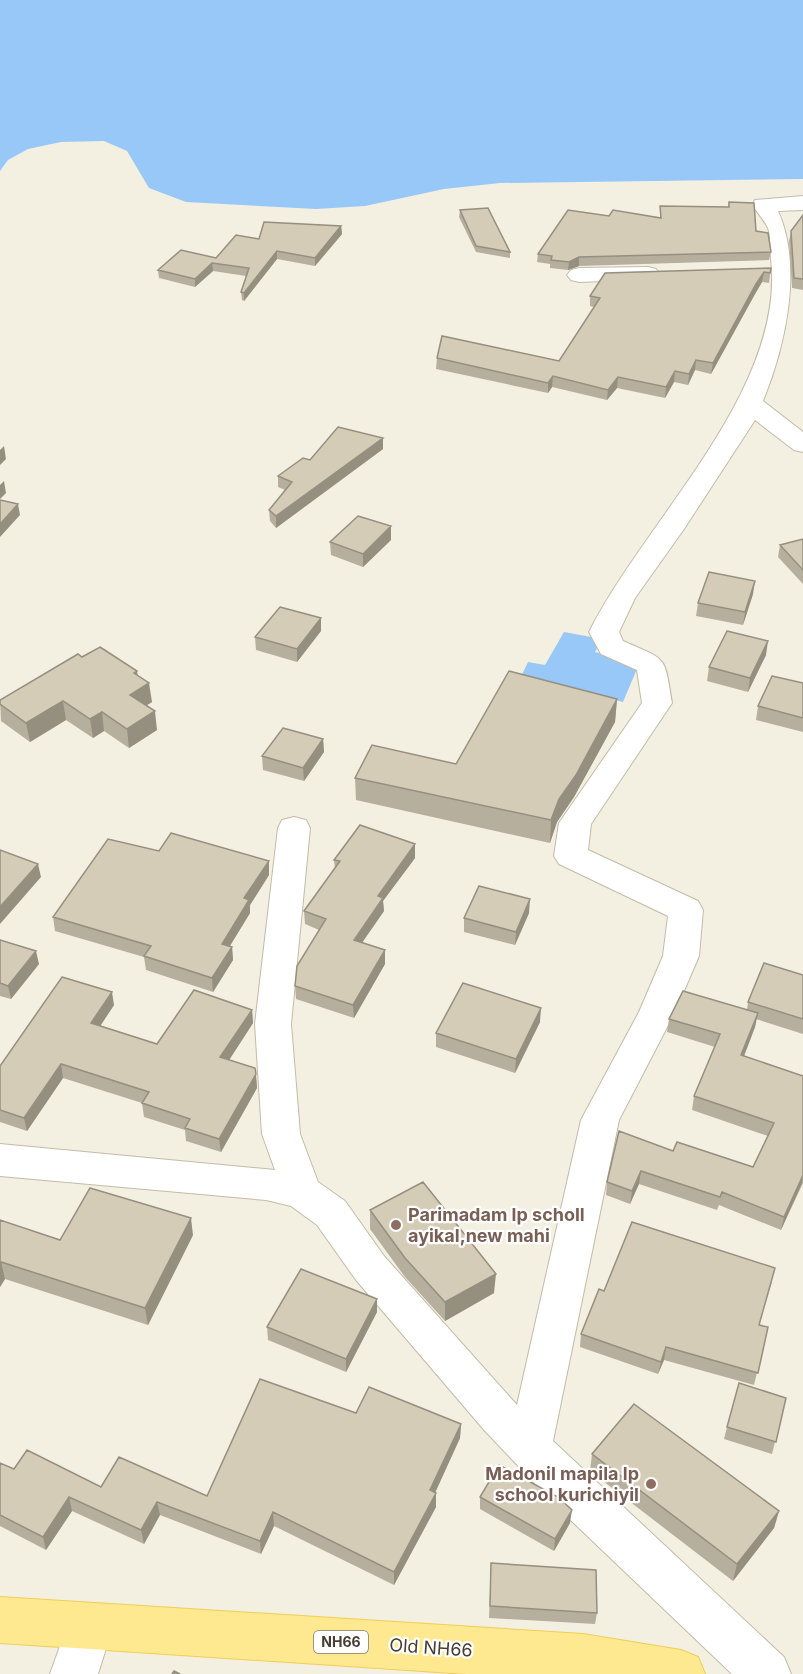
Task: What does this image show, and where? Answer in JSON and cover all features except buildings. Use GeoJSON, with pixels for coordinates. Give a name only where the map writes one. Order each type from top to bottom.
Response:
{"type":"FeatureCollection","features":[{"type":"Feature","properties":{"kind":"main road","name":"Old NH66"},"geometry":{"type":"LineString","coordinates":[[0,1620],[583,1658],[681,1674]]}},
{"type":"Feature","properties":{"kind":"street"},"geometry":{"type":"LineString","coordinates":[[530,1447],[600,1120],[657,1012],[681,956],[686,910],[571,856],[575,824],[657,703],[651,665],[611,647],[604,632],[621,597],[670,529],[704,474],[743,418],[771,352],[791,315],[775,269],[779,228],[763,205],[803,203]]}},
{"type":"Feature","properties":{"kind":"street"},"geometry":{"type":"LineString","coordinates":[[579,275],[671,273]]}},
{"type":"Feature","properties":{"kind":"street"},"geometry":{"type":"LineString","coordinates":[[749,403],[803,444]]}},
{"type":"Feature","properties":{"kind":"street"},"geometry":{"type":"LineString","coordinates":[[294,828],[273,1023],[281,1134],[302,1192]]}},
{"type":"Feature","properties":{"kind":"street"},"geometry":{"type":"LineString","coordinates":[[0,1160],[266,1184],[302,1192],[331,1213],[370,1268],[500,1417],[575,1494],[767,1674]]}},
{"type":"Feature","properties":{"kind":"street"},"geometry":{"type":"LineString","coordinates":[[74,1674],[90,1626]]}},
{"type":"Feature","properties":{"kind":"water"},"geometry":{"type":"Polygon","coordinates":[[[0,0],[803,0],[803,179],[500,183],[444,189],[365,206],[316,209],[186,202],[149,188],[127,151],[104,141],[61,142],[28,149],[8,160],[0,171],[0,0]]]}},
{"type":"Feature","properties":{"kind":"water"},"geometry":{"type":"Polygon","coordinates":[[[564,632],[602,639],[595,652],[639,664],[623,702],[568,689],[518,683],[528,662],[545,665],[564,632]]]}},
{"type":"Feature","properties":{"kind":"place","name":"Parimadam lp scholl ayikal,new mahi"},"geometry":{"type":"Point","coordinates":[396,1225]}},
{"type":"Feature","properties":{"kind":"place","name":"Madonil mapila lp school kurichiyil"},"geometry":{"type":"Point","coordinates":[651,1484]}}]}
